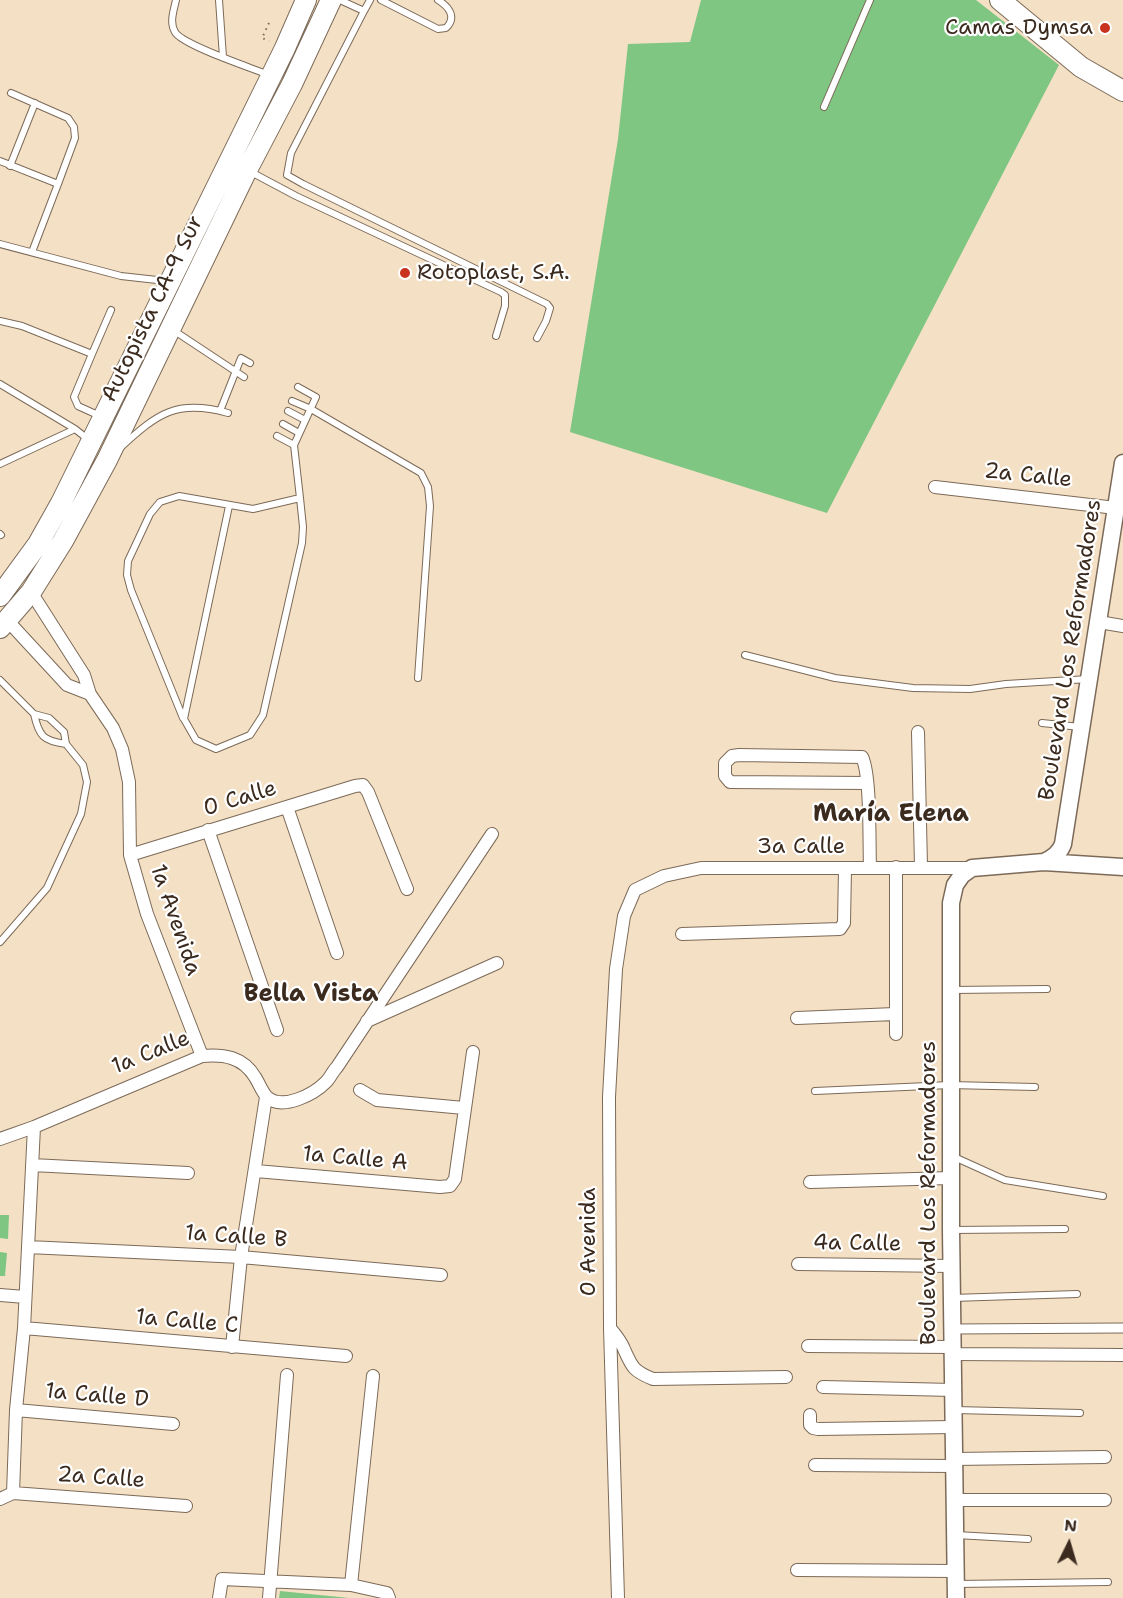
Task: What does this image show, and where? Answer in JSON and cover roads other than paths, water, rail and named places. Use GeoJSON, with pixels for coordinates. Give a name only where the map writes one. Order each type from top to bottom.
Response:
{"type":"FeatureCollection","features":[{"type":"Feature","properties":{"kind":"main road","name":"Autopista CA-9 Sur"},"geometry":{"type":"LineString","coordinates":[[0,596],[38,544],[61,503],[271,76],[306,0]]}},
{"type":"Feature","properties":{"kind":"main road","name":"Autopista CA-9 Sur"},"geometry":{"type":"LineString","coordinates":[[3,624],[31,592],[63,541],[107,460],[331,0]]}},
{"type":"Feature","properties":{"kind":"main road"},"geometry":{"type":"LineString","coordinates":[[1000,0],[1081,66],[1123,91]]}},
{"type":"Feature","properties":{"kind":"main road","name":"Boulevard Los Reformadores"},"geometry":{"type":"LineString","coordinates":[[1064,844],[1089,679],[1117,538],[1116,507],[1123,463]]}},
{"type":"Feature","properties":{"kind":"main road"},"geometry":{"type":"LineString","coordinates":[[1044,862],[1051,859],[1064,844],[1079,864]]}},
{"type":"Feature","properties":{"kind":"main road"},"geometry":{"type":"LineString","coordinates":[[972,868],[1044,862],[1123,867]]}},
{"type":"Feature","properties":{"kind":"main road","name":"Boulevard Los Reformadores"},"geometry":{"type":"LineString","coordinates":[[956,1585],[951,1266],[951,903],[955,885],[962,875],[972,868]]}},
{"type":"Feature","properties":{"kind":"street","name":"2a Calle"},"geometry":{"type":"LineString","coordinates":[[934,487],[1116,507]]}},
{"type":"Feature","properties":{"kind":"street","name":"1a Avenida"},"geometry":{"type":"LineString","coordinates":[[31,592],[84,675],[90,694],[113,728],[122,749],[129,782],[130,855],[147,914],[202,1056]]}},
{"type":"Feature","properties":{"kind":"street"},"geometry":{"type":"LineString","coordinates":[[1099,622],[1123,626]]}},
{"type":"Feature","properties":{"kind":"street"},"geometry":{"type":"LineString","coordinates":[[3,624],[67,685],[90,694]]}},
{"type":"Feature","properties":{"kind":"street"},"geometry":{"type":"LineString","coordinates":[[918,732],[921,867]]}},
{"type":"Feature","properties":{"kind":"street"},"geometry":{"type":"LineString","coordinates":[[867,783],[730,782],[725,776],[725,763],[732,756],[739,755],[856,755],[862,757],[865,763],[867,783],[870,867]]}},
{"type":"Feature","properties":{"kind":"street","name":"0 Calle"},"geometry":{"type":"LineString","coordinates":[[130,855],[363,785],[368,792],[407,889]]}},
{"type":"Feature","properties":{"kind":"street"},"geometry":{"type":"LineString","coordinates":[[287,807],[337,953]]}},
{"type":"Feature","properties":{"kind":"street"},"geometry":{"type":"LineString","coordinates":[[208,830],[277,1030]]}},
{"type":"Feature","properties":{"kind":"street"},"geometry":{"type":"LineString","coordinates":[[232,1347],[241,1257],[267,1097],[278,1103],[288,1102],[299,1099],[325,1082],[492,834]]}},
{"type":"Feature","properties":{"kind":"street"},"geometry":{"type":"LineString","coordinates":[[896,867],[896,1034]]}},
{"type":"Feature","properties":{"kind":"street","name":"3a Calle"},"geometry":{"type":"LineString","coordinates":[[635,890],[664,876],[700,868],[972,868]]}},
{"type":"Feature","properties":{"kind":"street"},"geometry":{"type":"LineString","coordinates":[[682,934],[840,929],[844,923],[845,869]]}},
{"type":"Feature","properties":{"kind":"street","name":"0 Avenida"},"geometry":{"type":"LineString","coordinates":[[618,1598],[610,1328],[609,1097],[616,969],[624,916],[635,890]]}},
{"type":"Feature","properties":{"kind":"street"},"geometry":{"type":"LineString","coordinates":[[366,1022],[497,963]]}},
{"type":"Feature","properties":{"kind":"street"},"geometry":{"type":"LineString","coordinates":[[797,1018],[895,1014]]}},
{"type":"Feature","properties":{"kind":"street"},"geometry":{"type":"LineString","coordinates":[[360,1090],[377,1100],[464,1108],[473,1052]]}},
{"type":"Feature","properties":{"kind":"street","name":"1a Calle"},"geometry":{"type":"LineString","coordinates":[[0,1138],[34,1127],[202,1056],[220,1054],[240,1060],[254,1074],[267,1097]]}},
{"type":"Feature","properties":{"kind":"street","name":"1a Calle A"},"geometry":{"type":"LineString","coordinates":[[256,1171],[450,1186],[455,1179],[464,1108]]}},
{"type":"Feature","properties":{"kind":"street"},"geometry":{"type":"LineString","coordinates":[[0,1499],[13,1493],[34,1127]]}},
{"type":"Feature","properties":{"kind":"street"},"geometry":{"type":"LineString","coordinates":[[32,1165],[188,1173]]}},
{"type":"Feature","properties":{"kind":"street"},"geometry":{"type":"LineString","coordinates":[[810,1182],[951,1179]]}},
{"type":"Feature","properties":{"kind":"street","name":"1a Calle B"},"geometry":{"type":"LineString","coordinates":[[28,1247],[241,1257],[441,1275]]}},
{"type":"Feature","properties":{"kind":"street","name":"4a Calle"},"geometry":{"type":"LineString","coordinates":[[798,1264],[951,1266]]}},
{"type":"Feature","properties":{"kind":"street"},"geometry":{"type":"LineString","coordinates":[[0,1295],[25,1297]]}},
{"type":"Feature","properties":{"kind":"street","name":"1a Calle C"},"geometry":{"type":"LineString","coordinates":[[24,1328],[345,1356]]}},
{"type":"Feature","properties":{"kind":"street"},"geometry":{"type":"LineString","coordinates":[[610,1328],[623,1346],[628,1361],[637,1372],[653,1379],[786,1377]]}},
{"type":"Feature","properties":{"kind":"street"},"geometry":{"type":"LineString","coordinates":[[953,1329],[1123,1328]]}},
{"type":"Feature","properties":{"kind":"street"},"geometry":{"type":"LineString","coordinates":[[808,1346],[1123,1355]]}},
{"type":"Feature","properties":{"kind":"street"},"geometry":{"type":"LineString","coordinates":[[269,1598],[287,1375]]}},
{"type":"Feature","properties":{"kind":"street"},"geometry":{"type":"LineString","coordinates":[[351,1585],[373,1376]]}},
{"type":"Feature","properties":{"kind":"street"},"geometry":{"type":"LineString","coordinates":[[823,1387],[953,1390]]}},
{"type":"Feature","properties":{"kind":"street","name":"1a Calle D"},"geometry":{"type":"LineString","coordinates":[[16,1410],[173,1424]]}},
{"type":"Feature","properties":{"kind":"street"},"geometry":{"type":"LineString","coordinates":[[810,1415],[810,1425],[818,1429],[953,1418]]}},
{"type":"Feature","properties":{"kind":"street"},"geometry":{"type":"LineString","coordinates":[[815,1465],[1105,1458]]}},
{"type":"Feature","properties":{"kind":"street","name":"2a Calle"},"geometry":{"type":"LineString","coordinates":[[13,1493],[186,1506]]}},
{"type":"Feature","properties":{"kind":"street"},"geometry":{"type":"LineString","coordinates":[[954,1500],[1105,1500]]}},
{"type":"Feature","properties":{"kind":"street"},"geometry":{"type":"LineString","coordinates":[[797,1570],[956,1585]]}},
{"type":"Feature","properties":{"kind":"street"},"geometry":{"type":"LineString","coordinates":[[219,1598],[222,1579],[351,1585],[387,1593],[388,1598]]}},
{"type":"Feature","properties":{"kind":"lane"},"geometry":{"type":"LineString","coordinates":[[176,0],[171,20],[175,33],[186,42],[271,76]]}},
{"type":"Feature","properties":{"kind":"lane"},"geometry":{"type":"LineString","coordinates":[[219,0],[223,57]]}},
{"type":"Feature","properties":{"kind":"lane"},"geometry":{"type":"LineString","coordinates":[[340,0],[364,11]]}},
{"type":"Feature","properties":{"kind":"lane"},"geometry":{"type":"LineString","coordinates":[[370,0],[291,153],[287,175],[547,304],[550,308],[549,315],[537,338]]}},
{"type":"Feature","properties":{"kind":"lane"},"geometry":{"type":"LineString","coordinates":[[381,0],[438,29],[446,28],[451,23],[452,17],[448,7],[438,0]]}},
{"type":"Feature","properties":{"kind":"lane"},"geometry":{"type":"LineString","coordinates":[[824,107],[870,0]]}},
{"type":"Feature","properties":{"kind":"lane"},"geometry":{"type":"LineString","coordinates":[[11,93],[68,118],[74,127],[75,138],[32,252]]}},
{"type":"Feature","properties":{"kind":"lane"},"geometry":{"type":"LineString","coordinates":[[10,166],[35,103]]}},
{"type":"Feature","properties":{"kind":"lane"},"geometry":{"type":"LineString","coordinates":[[0,162],[58,184]]}},
{"type":"Feature","properties":{"kind":"lane"},"geometry":{"type":"LineString","coordinates":[[247,170],[306,201],[501,292],[505,295],[505,306],[496,336]]}},
{"type":"Feature","properties":{"kind":"lane"},"geometry":{"type":"LineString","coordinates":[[0,244],[121,276],[169,281]]}},
{"type":"Feature","properties":{"kind":"lane"},"geometry":{"type":"LineString","coordinates":[[103,417],[78,406],[75,397],[111,310]]}},
{"type":"Feature","properties":{"kind":"lane"},"geometry":{"type":"LineString","coordinates":[[0,321],[22,326],[92,354]]}},
{"type":"Feature","properties":{"kind":"lane"},"geometry":{"type":"LineString","coordinates":[[170,328],[244,377]]}},
{"type":"Feature","properties":{"kind":"lane"},"geometry":{"type":"LineString","coordinates":[[220,411],[241,358],[250,363]]}},
{"type":"Feature","properties":{"kind":"lane"},"geometry":{"type":"LineString","coordinates":[[0,384],[75,429],[92,442]]}},
{"type":"Feature","properties":{"kind":"lane"},"geometry":{"type":"LineString","coordinates":[[230,384],[239,389]]}},
{"type":"Feature","properties":{"kind":"lane"},"geometry":{"type":"LineString","coordinates":[[298,387],[316,397],[294,445],[300,498],[303,527],[302,543],[263,715],[250,735],[216,748],[196,740],[184,719],[131,590],[127,575],[128,561],[150,514],[160,502],[179,496],[253,509],[300,498]]}},
{"type":"Feature","properties":{"kind":"lane"},"geometry":{"type":"LineString","coordinates":[[225,397],[234,401]]}},
{"type":"Feature","properties":{"kind":"lane"},"geometry":{"type":"LineString","coordinates":[[292,401],[311,409],[421,472],[428,488],[430,506],[418,678]]}},
{"type":"Feature","properties":{"kind":"lane"},"geometry":{"type":"LineString","coordinates":[[107,460],[147,423],[164,414],[181,408],[199,407],[228,413]]}},
{"type":"Feature","properties":{"kind":"lane"},"geometry":{"type":"LineString","coordinates":[[288,411],[305,420]]}},
{"type":"Feature","properties":{"kind":"lane"},"geometry":{"type":"LineString","coordinates":[[283,424],[299,433]]}},
{"type":"Feature","properties":{"kind":"lane"},"geometry":{"type":"LineString","coordinates":[[0,464],[75,429]]}},
{"type":"Feature","properties":{"kind":"lane"},"geometry":{"type":"LineString","coordinates":[[277,436],[294,445]]}},
{"type":"Feature","properties":{"kind":"lane"},"geometry":{"type":"LineString","coordinates":[[184,719],[230,506]]}},
{"type":"Feature","properties":{"kind":"lane"},"geometry":{"type":"LineString","coordinates":[[745,655],[835,678],[913,688],[970,689],[1089,679]]}},
{"type":"Feature","properties":{"kind":"lane"},"geometry":{"type":"LineString","coordinates":[[0,680],[34,714],[49,718],[64,732],[66,744],[83,765],[87,782],[81,814],[47,888],[0,942]]}},
{"type":"Feature","properties":{"kind":"lane"},"geometry":{"type":"LineString","coordinates":[[34,714],[38,732],[51,742],[66,744]]}},
{"type":"Feature","properties":{"kind":"lane"},"geometry":{"type":"LineString","coordinates":[[1042,723],[1082,727]]}},
{"type":"Feature","properties":{"kind":"lane"},"geometry":{"type":"LineString","coordinates":[[950,990],[1047,989]]}},
{"type":"Feature","properties":{"kind":"lane"},"geometry":{"type":"LineString","coordinates":[[815,1091],[950,1085],[1035,1087]]}},
{"type":"Feature","properties":{"kind":"lane"},"geometry":{"type":"LineString","coordinates":[[951,1155],[1005,1180],[1103,1196]]}},
{"type":"Feature","properties":{"kind":"lane"},"geometry":{"type":"LineString","coordinates":[[951,1230],[1065,1229]]}},
{"type":"Feature","properties":{"kind":"lane"},"geometry":{"type":"LineString","coordinates":[[952,1298],[1077,1294]]}},
{"type":"Feature","properties":{"kind":"lane"},"geometry":{"type":"LineString","coordinates":[[953,1418],[1080,1413]]}},
{"type":"Feature","properties":{"kind":"lane"},"geometry":{"type":"LineString","coordinates":[[955,1535],[1028,1539]]}},
{"type":"Feature","properties":{"kind":"lane"},"geometry":{"type":"LineString","coordinates":[[956,1585],[1108,1582]]}},
{"type":"Feature","properties":{"kind":"place","name":"Camas Dymsa"},"geometry":{"type":"Point","coordinates":[1105,28]}},
{"type":"Feature","properties":{"kind":"place","name":"Rotoplast, S.A."},"geometry":{"type":"Point","coordinates":[405,273]}},
{"type":"Feature","properties":{"kind":"district","name":"María Elena"},"geometry":{"type":"Point","coordinates":[891,815]}},
{"type":"Feature","properties":{"kind":"district","name":"Bella Vista"},"geometry":{"type":"Point","coordinates":[311,995]}}]}
